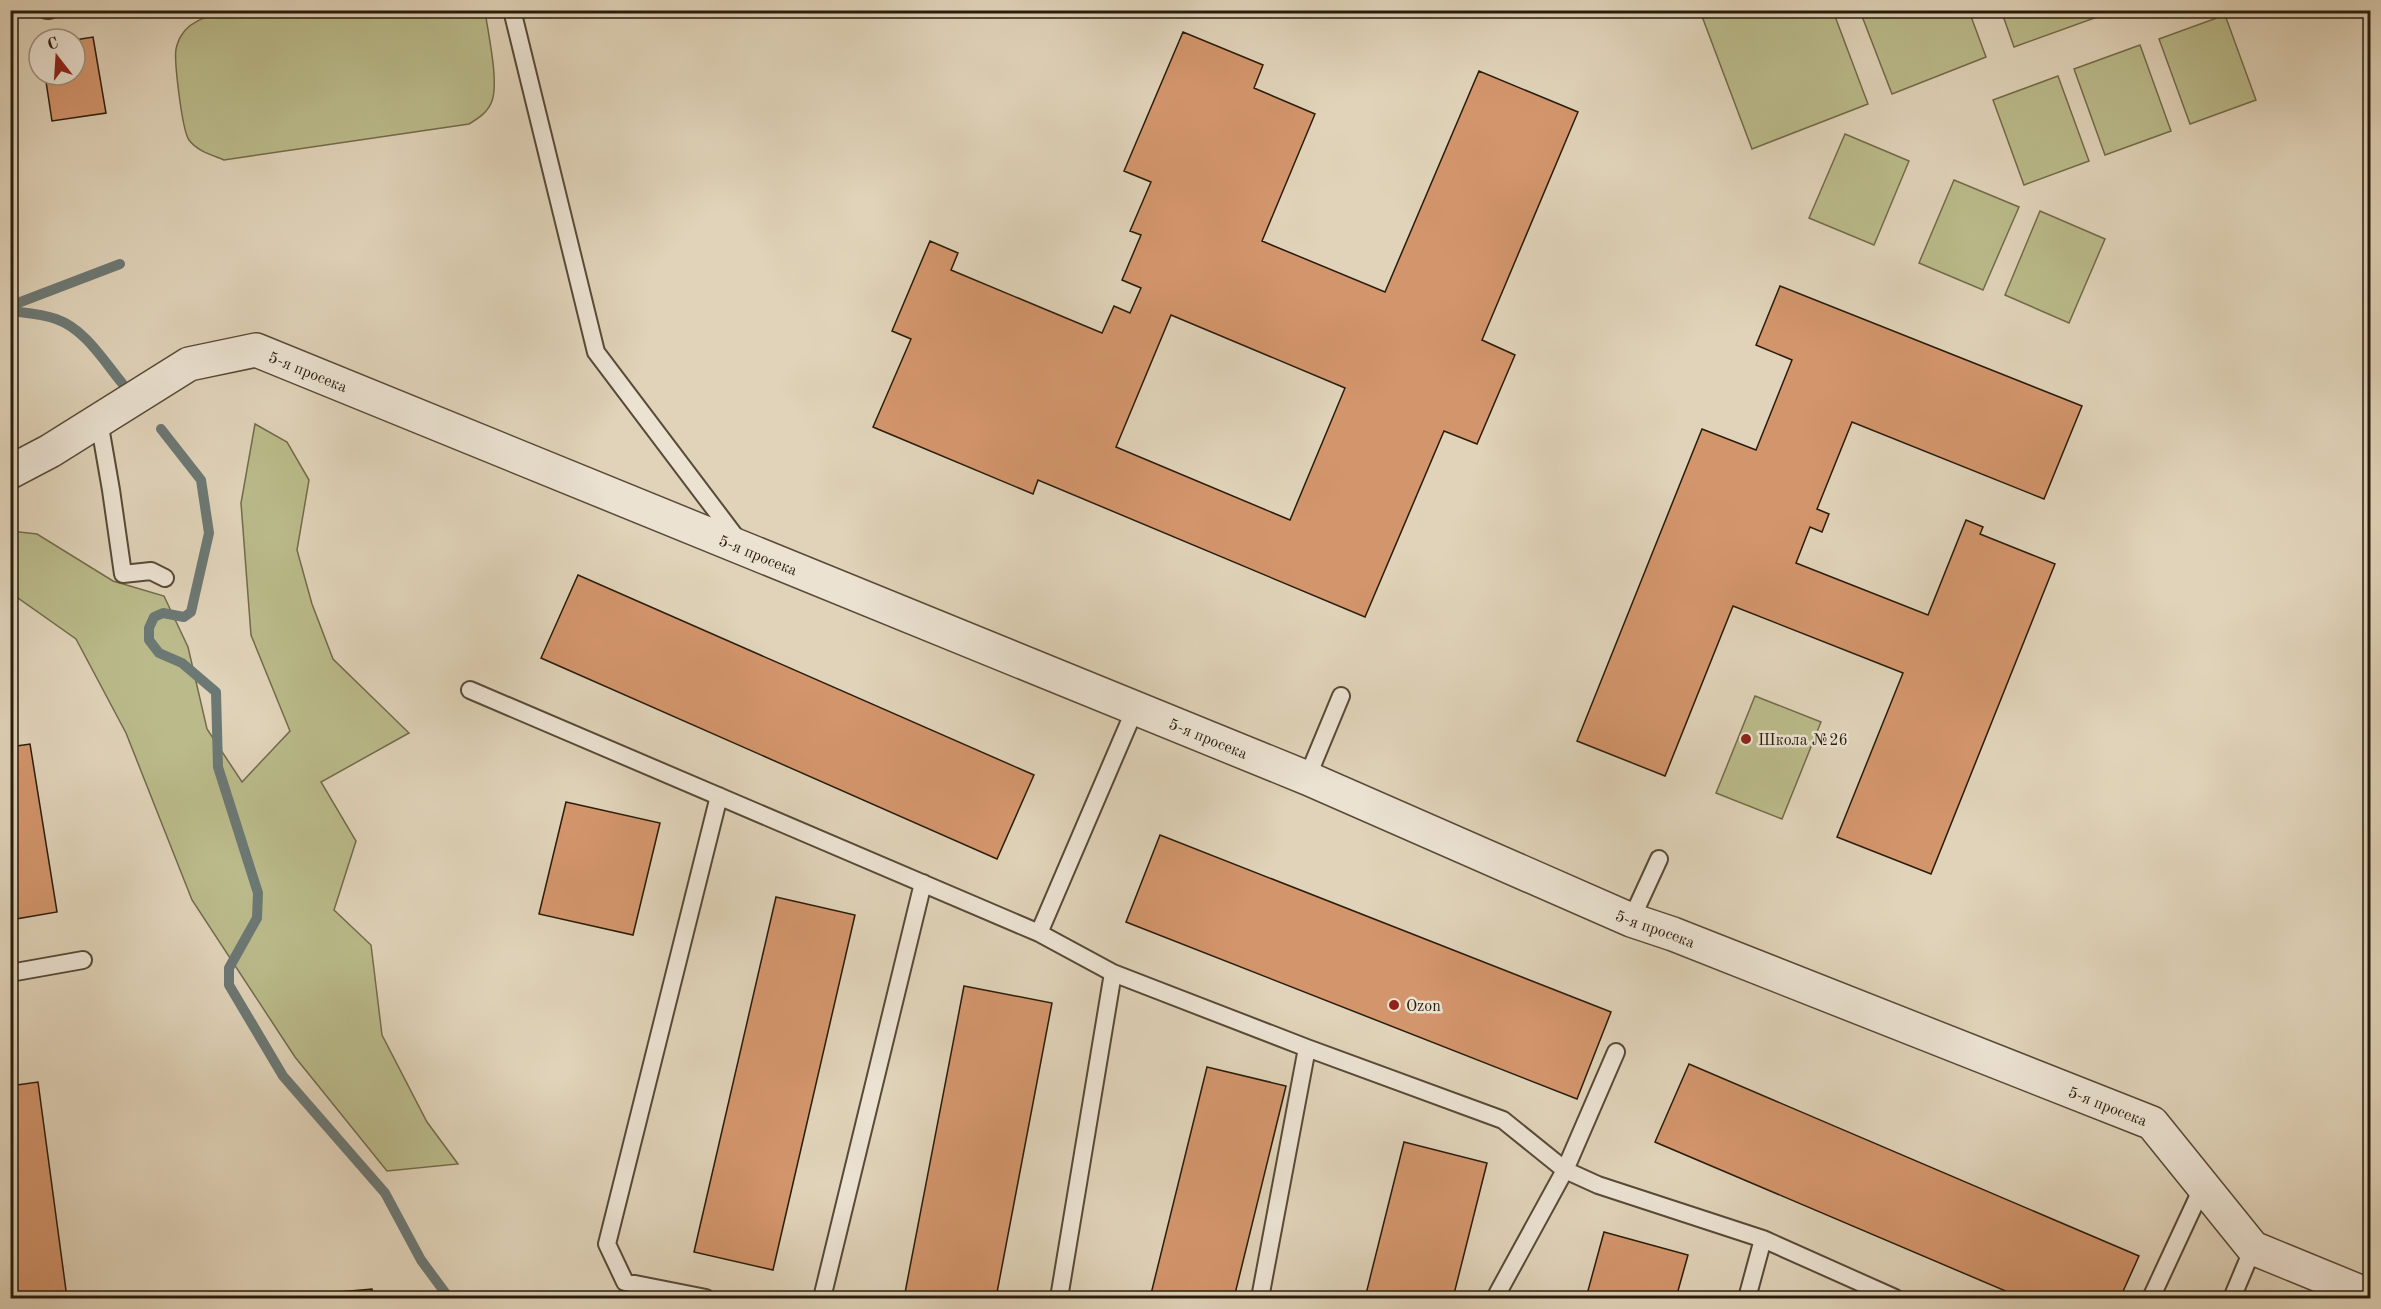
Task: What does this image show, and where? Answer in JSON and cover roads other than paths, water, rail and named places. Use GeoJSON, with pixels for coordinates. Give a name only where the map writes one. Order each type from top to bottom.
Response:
{"type":"FeatureCollection","features":[{"type":"Feature","properties":{"kind":"street","name":"5-я просека"},"geometry":{"type":"LineString","coordinates":[[10,472],[51,451],[189,364],[256,350],[1307,778],[1631,920],[1673,934],[2152,1123],[2253,1248],[2370,1296]]}},
{"type":"Feature","properties":{"kind":"lane"},"geometry":{"type":"LineString","coordinates":[[512,10],[596,352],[746,550]]}},
{"type":"Feature","properties":{"kind":"lane"},"geometry":{"type":"LineString","coordinates":[[99,421],[123,574],[151,571],[165,578]]}},
{"type":"Feature","properties":{"kind":"lane"},"geometry":{"type":"LineString","coordinates":[[470,690],[1039,933],[1113,973],[1503,1120],[1565,1170],[1598,1185],[1763,1239],[1895,1299]]}},
{"type":"Feature","properties":{"kind":"lane"},"geometry":{"type":"LineString","coordinates":[[1307,778],[1341,696]]}},
{"type":"Feature","properties":{"kind":"lane"},"geometry":{"type":"LineString","coordinates":[[1039,933],[1135,709]]}},
{"type":"Feature","properties":{"kind":"lane"},"geometry":{"type":"LineString","coordinates":[[706,1299],[624,1282],[607,1244],[719,796]]}},
{"type":"Feature","properties":{"kind":"lane"},"geometry":{"type":"LineString","coordinates":[[1631,920],[1659,859]]}},
{"type":"Feature","properties":{"kind":"lane"},"geometry":{"type":"LineString","coordinates":[[822,1299],[923,883]]}},
{"type":"Feature","properties":{"kind":"lane"},"geometry":{"type":"LineString","coordinates":[[10,973],[83,960]]}},
{"type":"Feature","properties":{"kind":"lane"},"geometry":{"type":"LineString","coordinates":[[1059,1299],[1113,973]]}},
{"type":"Feature","properties":{"kind":"lane"},"geometry":{"type":"LineString","coordinates":[[1260,1299],[1307,1048]]}},
{"type":"Feature","properties":{"kind":"lane"},"geometry":{"type":"LineString","coordinates":[[1495,1299],[1565,1170],[1616,1052]]}},
{"type":"Feature","properties":{"kind":"lane"},"geometry":{"type":"LineString","coordinates":[[2151,1299],[2203,1186]]}},
{"type":"Feature","properties":{"kind":"lane"},"geometry":{"type":"LineString","coordinates":[[1747,1299],[1763,1239]]}},
{"type":"Feature","properties":{"kind":"lane"},"geometry":{"type":"LineString","coordinates":[[2232,1299],[2253,1248]]}},
{"type":"Feature","properties":{"kind":"waterway"},"geometry":{"type":"LineString","coordinates":[[10,306],[120,264]]}},
{"type":"Feature","properties":{"kind":"waterway"},"geometry":{"type":"LineString","coordinates":[[10,311],[56,319],[76,330],[93,346],[122,383]]}},
{"type":"Feature","properties":{"kind":"waterway"},"geometry":{"type":"LineString","coordinates":[[161,429],[201,480],[209,533],[191,612],[184,617],[163,613],[154,617],[149,628],[149,640],[159,653],[182,663],[216,692],[218,767],[258,893],[257,918],[229,968],[229,985],[283,1076],[385,1193],[421,1260],[449,1298]]}},
{"type":"Feature","properties":{"kind":"place","name":"Школа №26"},"geometry":{"type":"Point","coordinates":[1746,739]}},
{"type":"Feature","properties":{"kind":"place","name":"Ozon"},"geometry":{"type":"Point","coordinates":[1394,1005]}}]}
